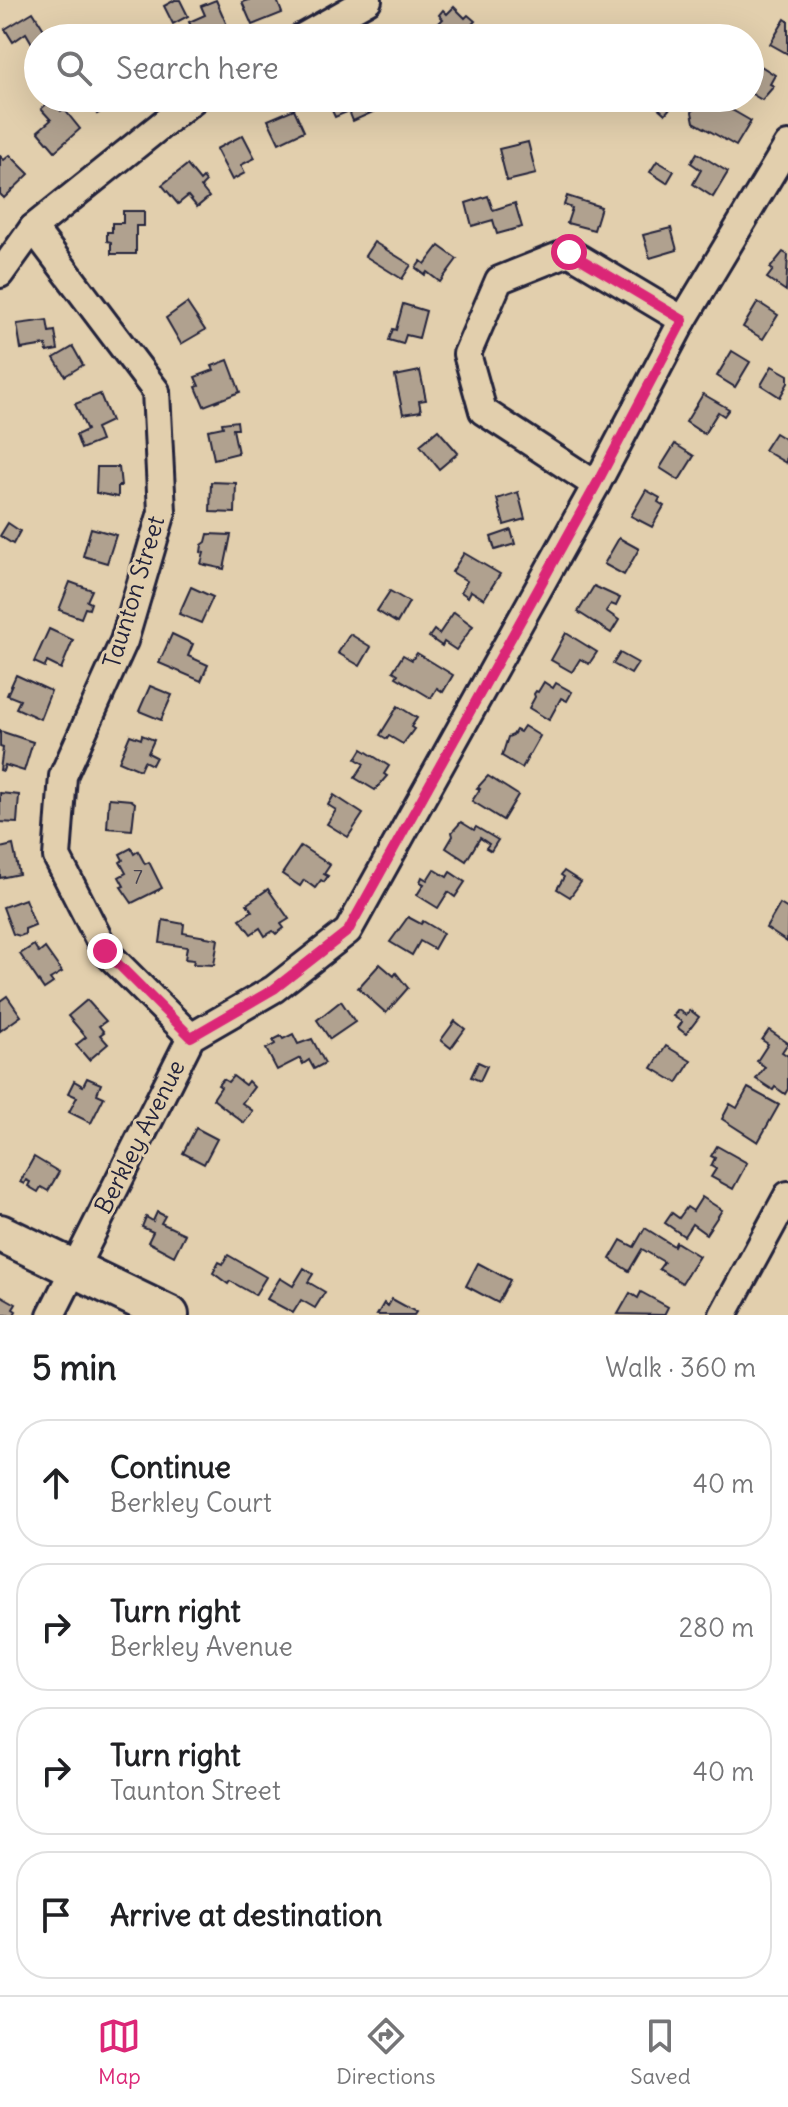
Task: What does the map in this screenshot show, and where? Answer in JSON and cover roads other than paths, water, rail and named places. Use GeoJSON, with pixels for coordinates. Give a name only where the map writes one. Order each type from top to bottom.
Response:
{"type":"FeatureCollection","features":[{"type":"Feature","properties":{"kind":"main road"},"geometry":{"type":"LineString","coordinates":[[0,1233],[170,1315]]}},
{"type":"Feature","properties":{"kind":"street"},"geometry":{"type":"LineString","coordinates":[[326,24],[368,0]]}},
{"type":"Feature","properties":{"kind":"street"},"geometry":{"type":"LineString","coordinates":[[0,274],[33,228],[178,112]]}},
{"type":"Feature","properties":{"kind":"street","name":"Berkley Avenue"},"geometry":{"type":"LineString","coordinates":[[51,1315],[191,1037],[274,989],[348,931],[596,485],[683,320],[788,145]]}},
{"type":"Feature","properties":{"kind":"street","name":"Taunton Street"},"geometry":{"type":"LineString","coordinates":[[33,228],[156,391],[162,512],[124,641],[63,776],[57,857],[105,951],[191,1037]]}},
{"type":"Feature","properties":{"kind":"street"},"geometry":{"type":"LineString","coordinates":[[596,485],[483,411],[467,354],[499,280],[569,252],[683,320]]}},
{"type":"Feature","properties":{"kind":"street"},"geometry":{"type":"LineString","coordinates":[[723,1315],[788,1195]]}}]}
